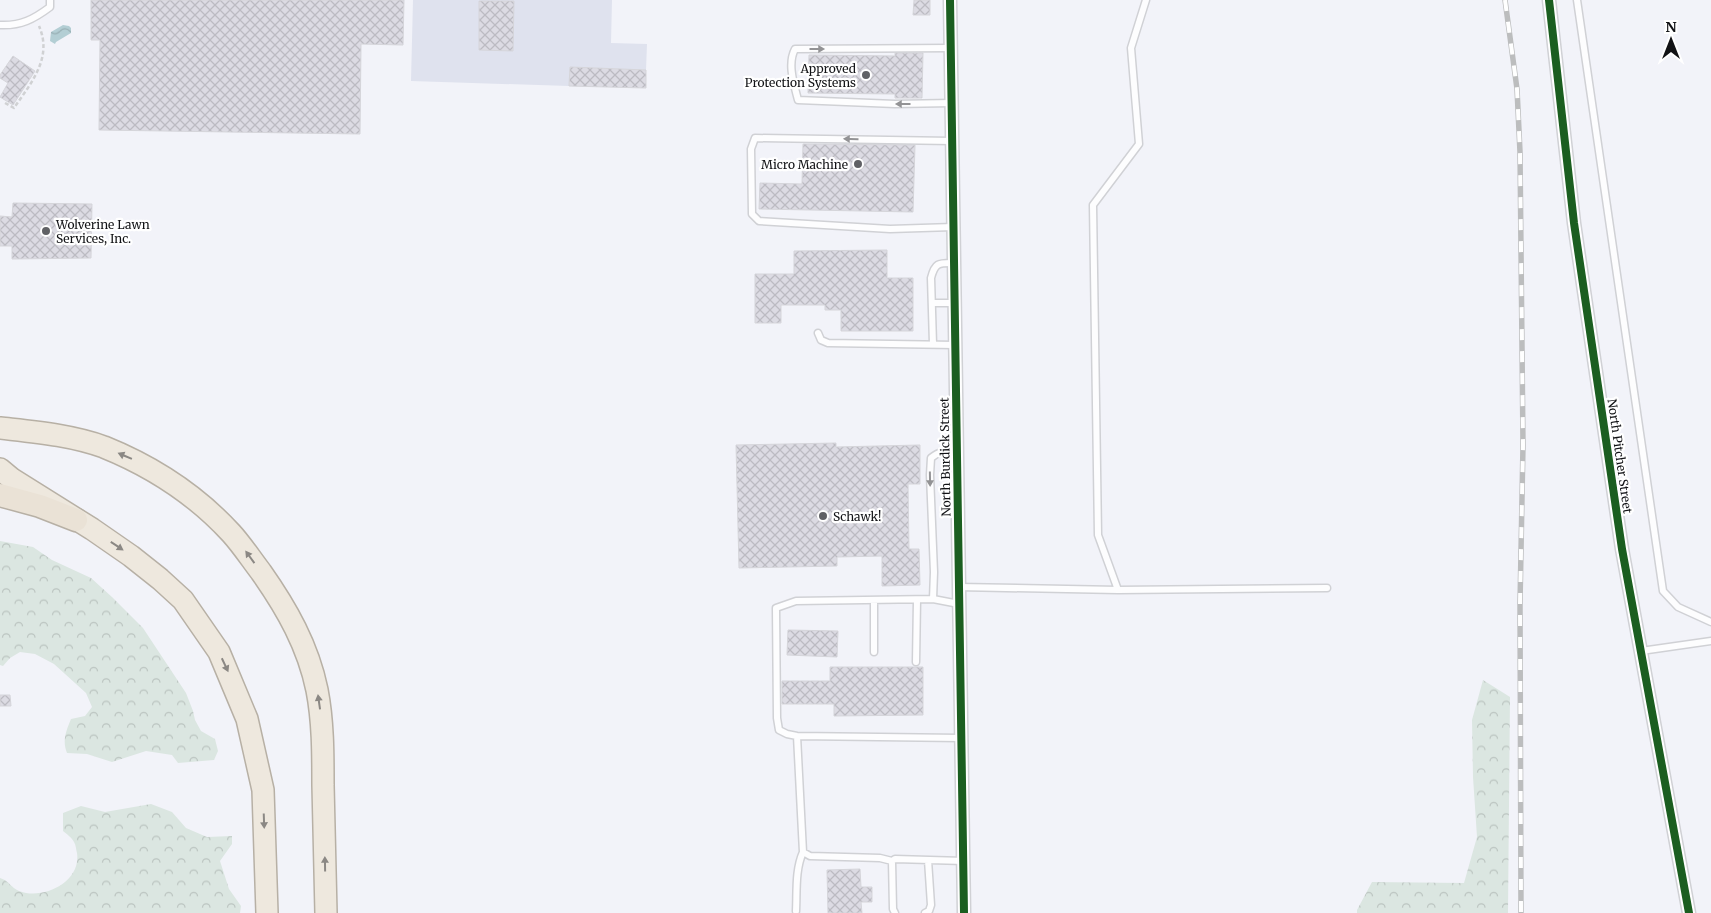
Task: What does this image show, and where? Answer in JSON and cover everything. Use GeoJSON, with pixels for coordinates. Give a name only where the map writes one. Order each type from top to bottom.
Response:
{"type":"FeatureCollection","features":[{"type":"Feature","properties":{"kind":"highway"},"geometry":{"type":"LineString","coordinates":[[0,428],[74,438],[132,459],[164,477],[199,502],[232,534],[285,607],[308,656],[322,726],[326,913]]}},
{"type":"Feature","properties":{"kind":"highway"},"geometry":{"type":"LineString","coordinates":[[0,469],[12,479],[131,556],[183,600],[203,627],[223,660],[247,719],[263,790],[267,913]]}},
{"type":"Feature","properties":{"kind":"highway"},"geometry":{"type":"LineString","coordinates":[[0,495],[40,506],[76,520]]}},
{"type":"Feature","properties":{"kind":"street","name":"North Burdick Street"},"geometry":{"type":"LineString","coordinates":[[950,0],[964,913]]}},
{"type":"Feature","properties":{"kind":"street","name":"North Pitcher Street"},"geometry":{"type":"LineString","coordinates":[[1549,0],[1574,224],[1622,549],[1689,913]]}},
{"type":"Feature","properties":{"kind":"lane"},"geometry":{"type":"LineString","coordinates":[[0,26],[13,26],[35,17],[50,6],[50,0]]}},
{"type":"Feature","properties":{"kind":"lane"},"geometry":{"type":"LineString","coordinates":[[1118,590],[1098,535],[1093,205],[1139,144],[1131,48],[1146,0]]}},
{"type":"Feature","properties":{"kind":"lane"},"geometry":{"type":"LineString","coordinates":[[1577,0],[1663,592],[1678,608],[1711,622]]}},
{"type":"Feature","properties":{"kind":"lane"},"geometry":{"type":"LineString","coordinates":[[951,48],[795,49],[791,56],[792,81],[798,100],[952,104]]}},
{"type":"Feature","properties":{"kind":"lane"},"geometry":{"type":"LineString","coordinates":[[952,141],[755,138],[751,149],[752,214],[759,221],[890,228],[953,227]]}},
{"type":"Feature","properties":{"kind":"lane"},"geometry":{"type":"LineString","coordinates":[[932,344],[931,278],[934,267],[939,264],[954,263]]}},
{"type":"Feature","properties":{"kind":"lane"},"geometry":{"type":"LineString","coordinates":[[932,303],[954,303]]}},
{"type":"Feature","properties":{"kind":"lane"},"geometry":{"type":"LineString","coordinates":[[818,333],[821,340],[828,343],[955,345]]}},
{"type":"Feature","properties":{"kind":"lane"},"geometry":{"type":"LineString","coordinates":[[933,599],[931,458],[936,453],[942,451],[956,451]]}},
{"type":"Feature","properties":{"kind":"lane"},"geometry":{"type":"LineString","coordinates":[[958,588],[1118,590],[1326,588]]}},
{"type":"Feature","properties":{"kind":"lane"},"geometry":{"type":"LineString","coordinates":[[959,604],[933,599],[796,601],[776,608],[777,718],[779,730],[797,736],[961,738]]}},
{"type":"Feature","properties":{"kind":"lane"},"geometry":{"type":"LineString","coordinates":[[874,600],[874,652]]}},
{"type":"Feature","properties":{"kind":"lane"},"geometry":{"type":"LineString","coordinates":[[916,600],[916,662]]}},
{"type":"Feature","properties":{"kind":"lane"},"geometry":{"type":"LineString","coordinates":[[1641,651],[1711,641]]}},
{"type":"Feature","properties":{"kind":"lane"},"geometry":{"type":"LineString","coordinates":[[796,911],[797,870],[803,852],[797,736]]}},
{"type":"Feature","properties":{"kind":"lane"},"geometry":{"type":"LineString","coordinates":[[803,852],[810,856],[880,858],[892,861],[895,859],[964,861]]}},
{"type":"Feature","properties":{"kind":"lane"},"geometry":{"type":"LineString","coordinates":[[925,913],[929,911],[931,905],[928,860]]}},
{"type":"Feature","properties":{"kind":"lane"},"geometry":{"type":"LineString","coordinates":[[892,861],[893,909],[895,913]]}},
{"type":"Feature","properties":{"kind":"path"},"geometry":{"type":"LineString","coordinates":[[5,103],[14,108],[40,69],[44,47],[41,31],[35,17]]}},
{"type":"Feature","properties":{"kind":"shaded area"},"geometry":{"type":"Polygon","coordinates":[[[413,0],[612,0],[611,43],[647,44],[646,70],[570,67],[569,86],[411,81],[413,0]]]}},
{"type":"Feature","properties":{"kind":"green space"},"geometry":{"type":"Polygon","coordinates":[[[0,541],[33,547],[52,560],[91,578],[143,628],[186,693],[195,720],[201,731],[215,739],[218,751],[214,760],[178,763],[172,755],[146,751],[112,762],[87,754],[67,753],[65,740],[71,719],[85,716],[92,707],[86,693],[54,664],[35,654],[20,652],[10,658],[3,666],[0,665],[0,541]]]}},
{"type":"Feature","properties":{"kind":"green space"},"geometry":{"type":"Polygon","coordinates":[[[1483,680],[1510,697],[1508,913],[1357,913],[1372,882],[1464,883],[1477,837],[1472,720],[1483,680]]]}},
{"type":"Feature","properties":{"kind":"green space"},"geometry":{"type":"Polygon","coordinates":[[[151,804],[172,812],[186,828],[207,837],[232,836],[232,844],[220,861],[229,889],[241,906],[240,913],[0,913],[0,878],[21,892],[35,894],[53,889],[69,879],[77,863],[77,853],[73,841],[63,831],[63,813],[81,806],[105,812],[151,804]]]}},
{"type":"Feature","properties":{"kind":"water"},"geometry":{"type":"Polygon","coordinates":[[[63,25],[71,28],[71,33],[55,44],[50,41],[51,32],[63,25]]]}},
{"type":"Feature","properties":{"kind":"building"},"geometry":{"type":"Polygon","coordinates":[[[91,0],[404,0],[403,45],[361,44],[360,134],[99,130],[100,40],[91,40],[91,0]]]}},
{"type":"Feature","properties":{"kind":"building"},"geometry":{"type":"Polygon","coordinates":[[[914,0],[930,0],[930,15],[913,15],[914,0]]]}},
{"type":"Feature","properties":{"kind":"building"},"geometry":{"type":"Polygon","coordinates":[[[479,1],[514,1],[513,51],[479,50],[479,1]]]}},
{"type":"Feature","properties":{"kind":"building","name":"Approved Protection Systems"},"geometry":{"type":"Polygon","coordinates":[[[895,53],[923,53],[922,98],[895,98],[895,94],[808,93],[809,55],[895,56],[895,53]]]}},
{"type":"Feature","properties":{"kind":"building"},"geometry":{"type":"Polygon","coordinates":[[[13,56],[35,71],[13,105],[0,97],[8,83],[0,78],[0,75],[13,56]]]}},
{"type":"Feature","properties":{"kind":"building"},"geometry":{"type":"Polygon","coordinates":[[[570,67],[646,70],[646,88],[569,86],[570,67]]]}},
{"type":"Feature","properties":{"kind":"building","name":"Micro Machine"},"geometry":{"type":"Polygon","coordinates":[[[803,144],[915,145],[913,212],[759,209],[760,183],[802,184],[803,144]]]}},
{"type":"Feature","properties":{"kind":"building","name":"Wolverine Lawn Services, Inc."},"geometry":{"type":"Polygon","coordinates":[[[13,203],[92,204],[91,258],[12,259],[12,246],[0,246],[0,216],[12,217],[13,203]]]}},
{"type":"Feature","properties":{"kind":"building"},"geometry":{"type":"Polygon","coordinates":[[[887,250],[887,278],[913,278],[913,331],[841,331],[841,310],[825,310],[825,305],[781,305],[781,323],[755,323],[755,274],[794,274],[794,251],[887,250]]]}},
{"type":"Feature","properties":{"kind":"building","name":"Schawk!"},"geometry":{"type":"Polygon","coordinates":[[[836,443],[836,447],[920,445],[920,484],[908,484],[909,549],[919,549],[920,585],[882,586],[882,556],[837,557],[837,566],[739,568],[736,445],[836,443]]]}},
{"type":"Feature","properties":{"kind":"building"},"geometry":{"type":"Polygon","coordinates":[[[788,630],[838,631],[837,657],[787,655],[788,630]]]}},
{"type":"Feature","properties":{"kind":"building"},"geometry":{"type":"Polygon","coordinates":[[[830,667],[923,667],[923,715],[834,716],[834,704],[782,704],[782,681],[830,681],[830,667]]]}},
{"type":"Feature","properties":{"kind":"building"},"geometry":{"type":"Polygon","coordinates":[[[0,695],[10,695],[11,706],[0,706],[0,695]]]}},
{"type":"Feature","properties":{"kind":"building"},"geometry":{"type":"Polygon","coordinates":[[[860,869],[861,887],[872,887],[872,902],[861,902],[862,913],[828,913],[827,870],[860,869]]]}},
{"type":"Feature","properties":{"kind":"railway"},"geometry":{"type":"LineString","coordinates":[[1505,0],[1517,89],[1520,152],[1523,445],[1520,604],[1521,913]]}},
{"type":"Feature","properties":{"kind":"cycle path"},"geometry":{"type":"LineString","coordinates":[[950,0],[964,913]]}},
{"type":"Feature","properties":{"kind":"cycle path"},"geometry":{"type":"LineString","coordinates":[[1549,0],[1574,223],[1622,549],[1689,913]]}},
{"type":"Feature","properties":{"kind":"place","name":"Approved Protection Systems"},"geometry":{"type":"Point","coordinates":[866,75]}},
{"type":"Feature","properties":{"kind":"place","name":"Micro Machine"},"geometry":{"type":"Point","coordinates":[858,164]}},
{"type":"Feature","properties":{"kind":"place","name":"Wolverine Lawn Services, Inc."},"geometry":{"type":"Point","coordinates":[46,231]}},
{"type":"Feature","properties":{"kind":"place","name":"Schawk!"},"geometry":{"type":"Point","coordinates":[823,516]}}]}
